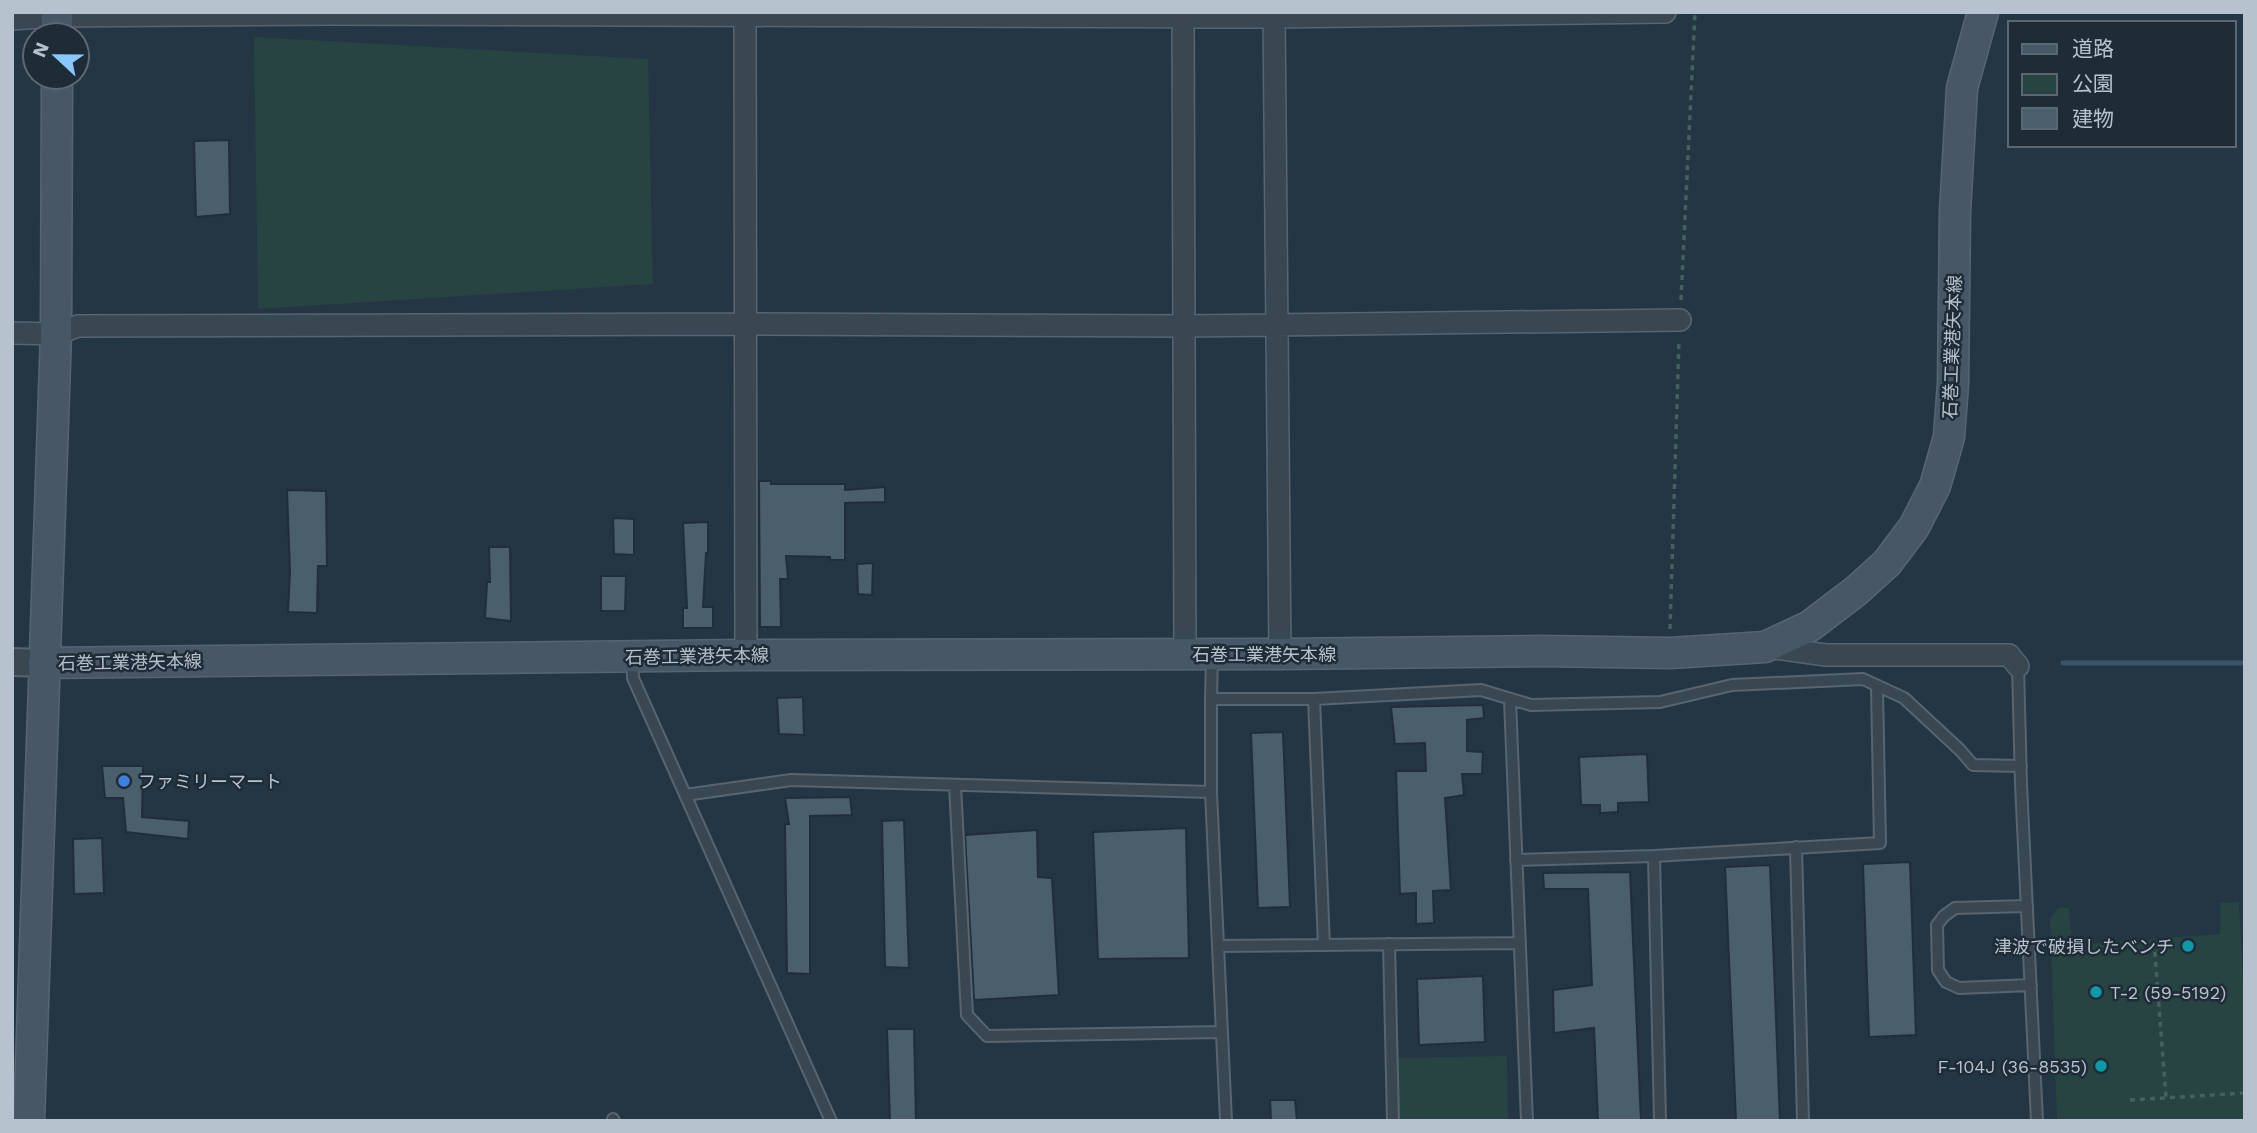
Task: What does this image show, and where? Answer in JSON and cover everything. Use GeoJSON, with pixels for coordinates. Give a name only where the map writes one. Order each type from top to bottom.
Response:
{"type":"FeatureCollection","features":[{"type":"Feature","properties":{"kind":"main road","name":"石巻工業港矢本線"},"geometry":{"type":"LineString","coordinates":[[44,663],[746,654],[1540,651],[1670,653],[1765,647],[1810,626],[1887,563],[1914,527],[1935,486],[1949,437],[1953,384],[1955,212],[1962,88],[1983,12]]}},
{"type":"Feature","properties":{"kind":"main road","name":"石巻工業港矢本線"},"geometry":{"type":"LineString","coordinates":[[29,1121],[56,334],[57,91]]}},
{"type":"Feature","properties":{"kind":"street"},"geometry":{"type":"LineString","coordinates":[[12,19],[57,21],[331,13],[1274,15],[1665,12]]}},
{"type":"Feature","properties":{"kind":"street"},"geometry":{"type":"LineString","coordinates":[[1183,14],[1184,326],[1199,654]]}},
{"type":"Feature","properties":{"kind":"street"},"geometry":{"type":"LineString","coordinates":[[745,15],[746,654]]}},
{"type":"Feature","properties":{"kind":"street"},"geometry":{"type":"LineString","coordinates":[[1274,15],[1280,654]]}},
{"type":"Feature","properties":{"kind":"street"},"geometry":{"type":"LineString","coordinates":[[12,334],[56,334],[78,326],[1275,326],[1680,320]]}},
{"type":"Feature","properties":{"kind":"street"},"geometry":{"type":"LineString","coordinates":[[1765,647],[1826,655],[2009,654],[2018,666]]}},
{"type":"Feature","properties":{"kind":"street"},"geometry":{"type":"LineString","coordinates":[[12,662],[44,663]]}},
{"type":"Feature","properties":{"kind":"lane"},"geometry":{"type":"LineString","coordinates":[[1199,654],[1211,699],[1211,792],[1226,1121]]}},
{"type":"Feature","properties":{"kind":"lane"},"geometry":{"type":"LineString","coordinates":[[632,656],[633,678],[831,1121]]}},
{"type":"Feature","properties":{"kind":"lane"},"geometry":{"type":"LineString","coordinates":[[2018,666],[2036,1121]]}},
{"type":"Feature","properties":{"kind":"lane"},"geometry":{"type":"LineString","coordinates":[[1211,699],[1314,699],[1481,690],[1531,705],[1660,702],[1732,685],[1863,680],[1904,698],[1973,765],[2021,766]]}},
{"type":"Feature","properties":{"kind":"lane"},"geometry":{"type":"LineString","coordinates":[[1516,860],[1880,844],[1877,687]]}},
{"type":"Feature","properties":{"kind":"lane"},"geometry":{"type":"LineString","coordinates":[[1314,699],[1324,945]]}},
{"type":"Feature","properties":{"kind":"lane"},"geometry":{"type":"LineString","coordinates":[[1510,700],[1527,1121]]}},
{"type":"Feature","properties":{"kind":"lane"},"geometry":{"type":"LineString","coordinates":[[685,795],[791,780],[1211,792]]}},
{"type":"Feature","properties":{"kind":"lane"},"geometry":{"type":"LineString","coordinates":[[954,785],[967,1014],[986,1036],[1222,1032]]}},
{"type":"Feature","properties":{"kind":"lane"},"geometry":{"type":"LineString","coordinates":[[1796,847],[1802,1121]]}},
{"type":"Feature","properties":{"kind":"lane"},"geometry":{"type":"LineString","coordinates":[[1654,856],[1660,1121]]}},
{"type":"Feature","properties":{"kind":"lane"},"geometry":{"type":"LineString","coordinates":[[2027,906],[1955,908],[1937,925],[1938,970],[1946,982],[1959,988],[2031,985]]}},
{"type":"Feature","properties":{"kind":"lane"},"geometry":{"type":"LineString","coordinates":[[1218,946],[1520,943]]}},
{"type":"Feature","properties":{"kind":"lane"},"geometry":{"type":"LineString","coordinates":[[1389,944],[1393,1121]]}},
{"type":"Feature","properties":{"kind":"path"},"geometry":{"type":"LineString","coordinates":[[2154,942],[2166,1097]]}},
{"type":"Feature","properties":{"kind":"path"},"geometry":{"type":"LineString","coordinates":[[2130,1100],[2245,1093]]}},
{"type":"Feature","properties":{"kind":"green space"},"geometry":{"type":"Polygon","coordinates":[[[254,37],[648,59],[653,284],[258,309],[254,37]]]}},
{"type":"Feature","properties":{"kind":"green space"},"geometry":{"type":"Polygon","coordinates":[[[2239,902],[2245,1024],[2245,1121],[2057,1121],[2050,919],[2058,908],[2069,908],[2072,945],[2220,934],[2220,903],[2239,902]]]}},
{"type":"Feature","properties":{"kind":"green space"},"geometry":{"type":"Polygon","coordinates":[[[1507,1056],[1508,1121],[1399,1121],[1397,1058],[1507,1056]]]}},
{"type":"Feature","properties":{"kind":"building"},"geometry":{"type":"Polygon","coordinates":[[[229,140],[230,214],[196,217],[194,141],[229,140]]]}},
{"type":"Feature","properties":{"kind":"building"},"geometry":{"type":"Polygon","coordinates":[[[759,481],[771,481],[771,484],[845,484],[845,490],[885,487],[885,502],[845,503],[845,560],[786,556],[788,579],[780,579],[781,627],[760,627],[759,481]]]}},
{"type":"Feature","properties":{"kind":"building"},"geometry":{"type":"Polygon","coordinates":[[[287,490],[326,491],[327,566],[318,566],[317,613],[288,612],[290,572],[287,490]]]}},
{"type":"Feature","properties":{"kind":"building"},"geometry":{"type":"Polygon","coordinates":[[[613,518],[634,519],[634,555],[614,554],[613,518]]]}},
{"type":"Feature","properties":{"kind":"building"},"geometry":{"type":"Polygon","coordinates":[[[708,522],[703,607],[713,607],[713,628],[683,628],[683,608],[687,608],[683,523],[708,522]]]}},
{"type":"Feature","properties":{"kind":"building"},"geometry":{"type":"Polygon","coordinates":[[[489,547],[510,547],[511,621],[485,618],[487,582],[490,582],[489,547]]]}},
{"type":"Feature","properties":{"kind":"building"},"geometry":{"type":"Polygon","coordinates":[[[873,563],[872,595],[858,594],[857,564],[873,563]]]}},
{"type":"Feature","properties":{"kind":"building"},"geometry":{"type":"Polygon","coordinates":[[[601,576],[626,576],[625,611],[601,611],[601,576]]]}},
{"type":"Feature","properties":{"kind":"building"},"geometry":{"type":"Polygon","coordinates":[[[803,697],[804,735],[779,734],[777,698],[803,697]]]}},
{"type":"Feature","properties":{"kind":"building"},"geometry":{"type":"Polygon","coordinates":[[[1483,705],[1484,718],[1467,720],[1467,751],[1483,752],[1482,774],[1462,774],[1464,795],[1445,798],[1451,890],[1433,891],[1434,923],[1416,924],[1416,893],[1400,894],[1396,771],[1426,771],[1425,743],[1395,744],[1391,707],[1483,705]]]}},
{"type":"Feature","properties":{"kind":"building"},"geometry":{"type":"Polygon","coordinates":[[[1283,732],[1290,907],[1258,908],[1251,733],[1283,732]]]}},
{"type":"Feature","properties":{"kind":"building"},"geometry":{"type":"Polygon","coordinates":[[[1647,754],[1649,802],[1618,803],[1618,812],[1600,813],[1600,805],[1581,805],[1579,757],[1647,754]]]}},
{"type":"Feature","properties":{"kind":"building"},"geometry":{"type":"Polygon","coordinates":[[[102,766],[143,766],[142,817],[189,821],[188,839],[126,832],[123,798],[105,798],[102,766]]]}},
{"type":"Feature","properties":{"kind":"building"},"geometry":{"type":"Polygon","coordinates":[[[850,797],[852,815],[810,816],[810,974],[787,973],[785,824],[789,824],[785,798],[850,797]]]}},
{"type":"Feature","properties":{"kind":"building"},"geometry":{"type":"Polygon","coordinates":[[[904,820],[909,968],[885,967],[882,821],[904,820]]]}},
{"type":"Feature","properties":{"kind":"building"},"geometry":{"type":"Polygon","coordinates":[[[1186,828],[1189,958],[1098,959],[1093,832],[1186,828]]]}},
{"type":"Feature","properties":{"kind":"building"},"geometry":{"type":"Polygon","coordinates":[[[1037,830],[1038,877],[1052,878],[1059,995],[974,1000],[965,835],[1037,830]]]}},
{"type":"Feature","properties":{"kind":"building"},"geometry":{"type":"Polygon","coordinates":[[[102,838],[104,893],[74,894],[73,839],[102,838]]]}},
{"type":"Feature","properties":{"kind":"building"},"geometry":{"type":"Polygon","coordinates":[[[1910,862],[1916,1035],[1869,1037],[1863,864],[1910,862]]]}},
{"type":"Feature","properties":{"kind":"building"},"geometry":{"type":"Polygon","coordinates":[[[1770,865],[1780,1121],[1736,1121],[1725,867],[1770,865]]]}},
{"type":"Feature","properties":{"kind":"building"},"geometry":{"type":"Polygon","coordinates":[[[1630,872],[1641,1121],[1598,1121],[1594,1028],[1554,1033],[1553,990],[1592,985],[1588,889],[1544,889],[1543,873],[1630,872]]]}},
{"type":"Feature","properties":{"kind":"building"},"geometry":{"type":"Polygon","coordinates":[[[1483,976],[1485,1042],[1419,1045],[1417,979],[1483,976]]]}},
{"type":"Feature","properties":{"kind":"building"},"geometry":{"type":"Polygon","coordinates":[[[887,1029],[914,1029],[916,1121],[890,1121],[887,1029]]]}},
{"type":"Feature","properties":{"kind":"building"},"geometry":{"type":"Polygon","coordinates":[[[1270,1100],[1295,1100],[1297,1121],[1271,1121],[1270,1100]]]}},
{"type":"Feature","properties":{"kind":"waterway"},"geometry":{"type":"LineString","coordinates":[[2063,663],[2245,663]]}},
{"type":"Feature","properties":{"kind":"place","name":"ファミリーマート"},"geometry":{"type":"Point","coordinates":[124,781]}},
{"type":"Feature","properties":{"kind":"place","name":"津波で破損したベンチ"},"geometry":{"type":"Point","coordinates":[2188,946]}},
{"type":"Feature","properties":{"kind":"place","name":"T-2 (59-5192)"},"geometry":{"type":"Point","coordinates":[2096,992]}},
{"type":"Feature","properties":{"kind":"place","name":"F-104J (36-8535)"},"geometry":{"type":"Point","coordinates":[2101,1066]}}]}
